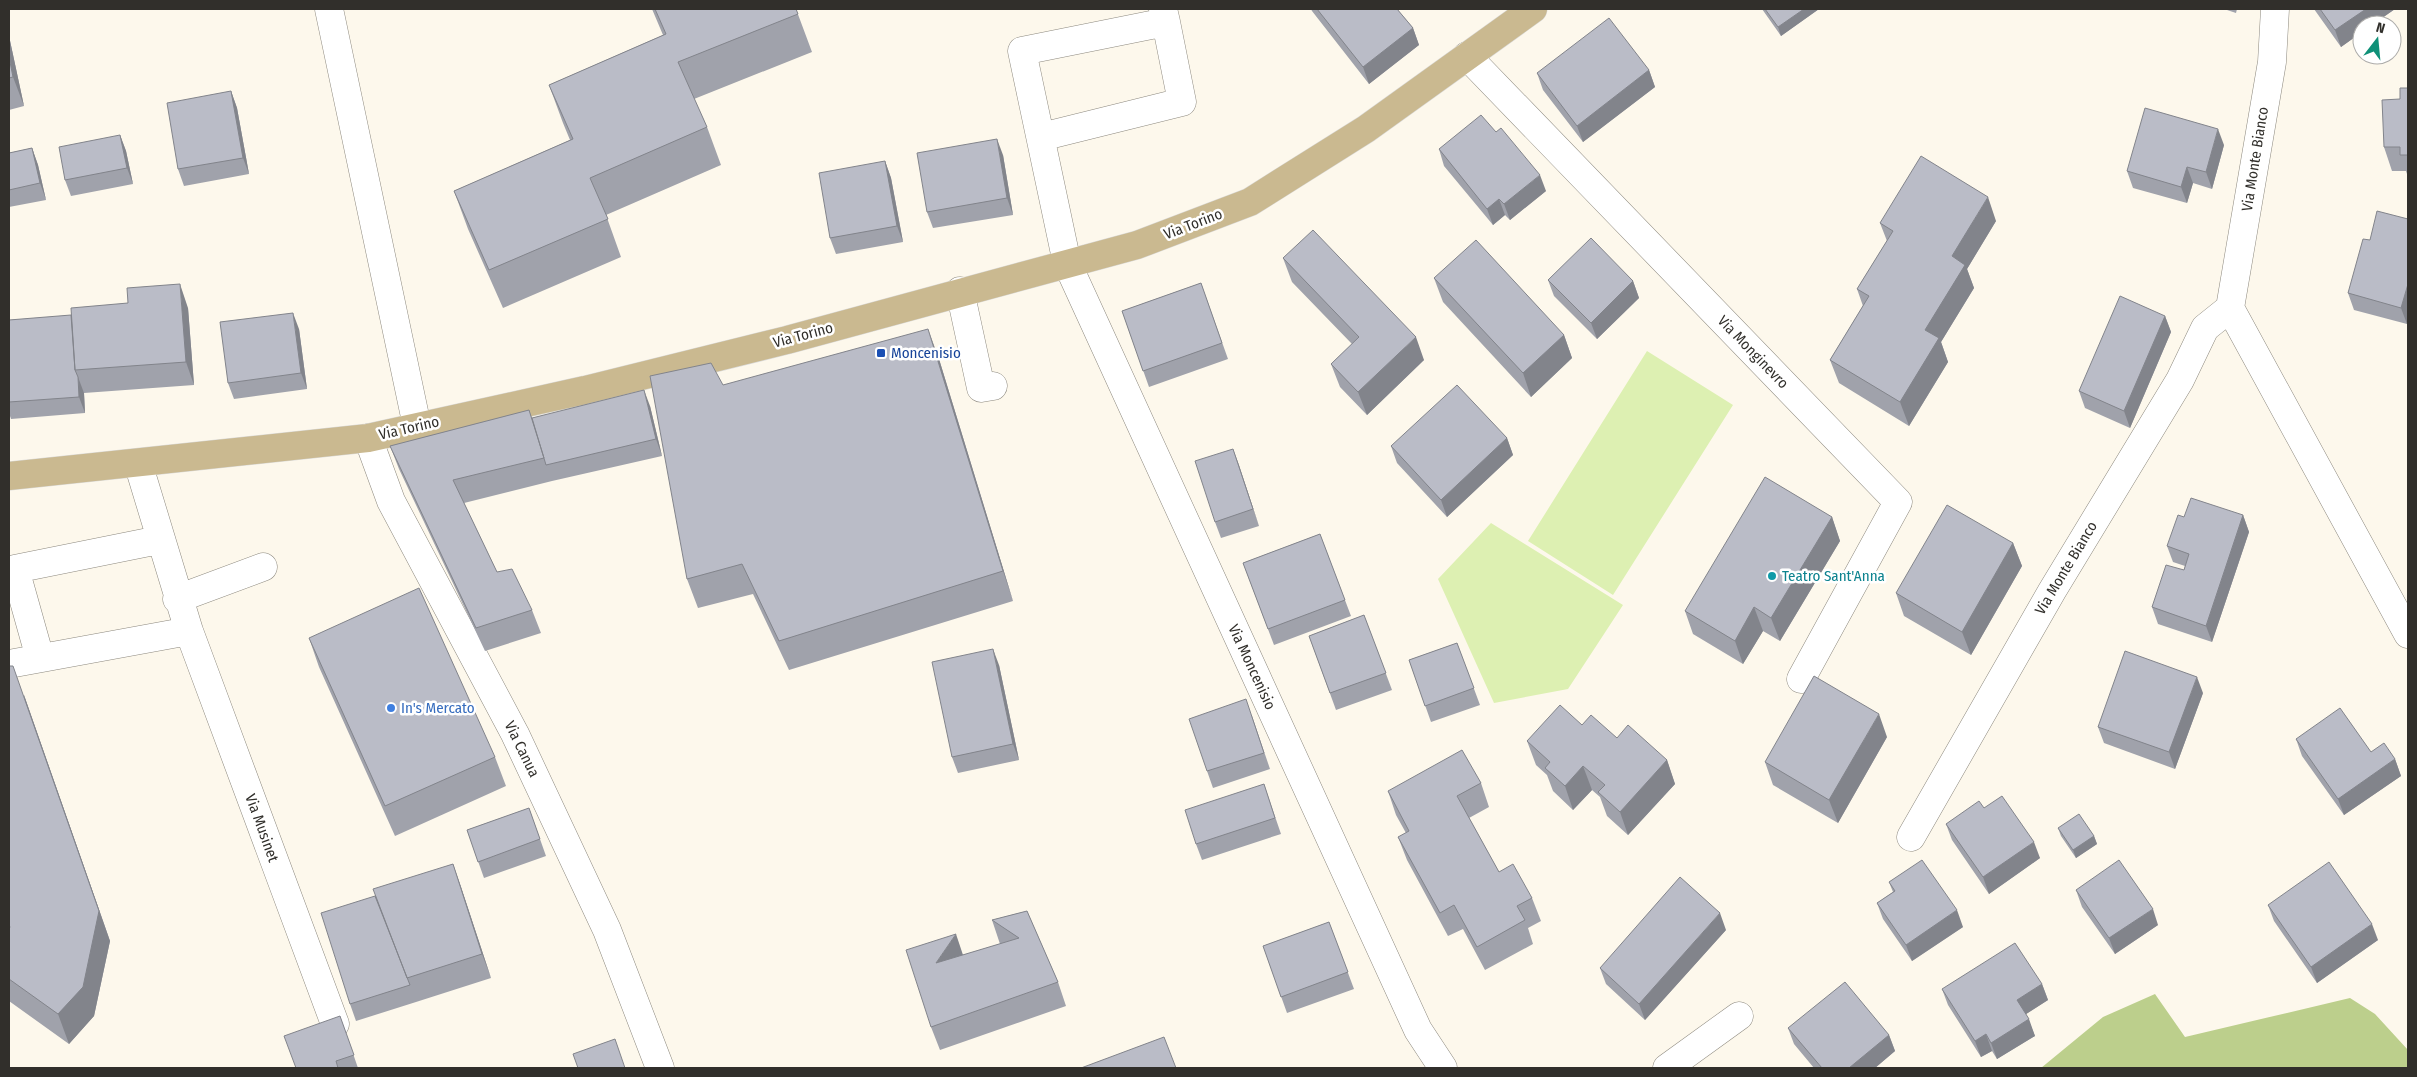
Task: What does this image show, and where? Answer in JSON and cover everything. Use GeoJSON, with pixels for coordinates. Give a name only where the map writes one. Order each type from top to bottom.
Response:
{"type":"FeatureCollection","features":[{"type":"Feature","properties":{"kind":"main road","name":"Via Torino"},"geometry":{"type":"LineString","coordinates":[[9,476],[368,438],[585,390],[787,340],[960,291],[1137,245],[1250,202],[1366,129],[1533,9]]}},
{"type":"Feature","properties":{"kind":"street"},"geometry":{"type":"LineString","coordinates":[[329,9],[417,426]]}},
{"type":"Feature","properties":{"kind":"street","name":"Via Monte Bianco"},"geometry":{"type":"LineString","coordinates":[[1911,836],[2052,591],[2180,380],[2205,328],[2230,308],[2272,62],[2275,9]]}},
{"type":"Feature","properties":{"kind":"street"},"geometry":{"type":"LineString","coordinates":[[1041,137],[1182,102],[1164,13],[1104,23],[1101,15]]}},
{"type":"Feature","properties":{"kind":"street","name":"Via Moncenisio"},"geometry":{"type":"LineString","coordinates":[[1164,13],[1022,51],[1067,263],[1414,1021],[1443,1068]]}},
{"type":"Feature","properties":{"kind":"street","name":"Via Monginevro"},"geometry":{"type":"LineString","coordinates":[[1467,56],[1898,502],[1801,679]]}},
{"type":"Feature","properties":{"kind":"street"},"geometry":{"type":"LineString","coordinates":[[960,291],[981,388],[993,386]]}},
{"type":"Feature","properties":{"kind":"street"},"geometry":{"type":"LineString","coordinates":[[2230,308],[2408,634]]}},
{"type":"Feature","properties":{"kind":"street","name":"Via Canua"},"geometry":{"type":"LineString","coordinates":[[368,438],[391,501],[515,734],[607,930],[660,1068]]}},
{"type":"Feature","properties":{"kind":"street","name":"Via Musinet"},"geometry":{"type":"LineString","coordinates":[[138,463],[159,540],[188,632],[335,1024]]}},
{"type":"Feature","properties":{"kind":"street"},"geometry":{"type":"LineString","coordinates":[[40,658],[15,569],[159,540]]}},
{"type":"Feature","properties":{"kind":"street"},"geometry":{"type":"LineString","coordinates":[[177,599],[263,567]]}},
{"type":"Feature","properties":{"kind":"street"},"geometry":{"type":"LineString","coordinates":[[9,664],[188,632]]}},
{"type":"Feature","properties":{"kind":"street"},"geometry":{"type":"LineString","coordinates":[[1667,1068],[1739,1016]]}},
{"type":"Feature","properties":{"kind":"green space"},"geometry":{"type":"Polygon","coordinates":[[[1647,351],[1733,405],[1613,595],[1528,541],[1647,351]]]}},
{"type":"Feature","properties":{"kind":"green space"},"geometry":{"type":"Polygon","coordinates":[[[1491,523],[1623,605],[1568,689],[1494,703],[1438,579],[1491,523]]]}},
{"type":"Feature","properties":{"kind":"green space"},"geometry":{"type":"Polygon","coordinates":[[[2155,994],[2185,1037],[2350,998],[2375,1014],[2408,1050],[2408,1068],[2041,1068],[2103,1017],[2155,994]]]}},
{"type":"Feature","properties":{"kind":"building"},"geometry":{"type":"Polygon","coordinates":[[[655,9],[796,9],[798,14],[678,62],[707,127],[590,178],[608,219],[489,270],[454,191],[573,139],[549,85],[666,34],[655,9]]]}},
{"type":"Feature","properties":{"kind":"building"},"geometry":{"type":"Polygon","coordinates":[[[1317,9],[1397,9],[1413,28],[1363,67],[1317,9]]]}},
{"type":"Feature","properties":{"kind":"building"},"geometry":{"type":"Polygon","coordinates":[[[1765,9],[1804,9],[1778,27],[1765,9]]]}},
{"type":"Feature","properties":{"kind":"building"},"geometry":{"type":"Polygon","coordinates":[[[2320,9],[2366,9],[2357,15],[2352,15],[2352,18],[2335,30],[2320,9]]]}},
{"type":"Feature","properties":{"kind":"building"},"geometry":{"type":"Polygon","coordinates":[[[1609,18],[1649,70],[1577,126],[1537,73],[1609,18]]]}},
{"type":"Feature","properties":{"kind":"building"},"geometry":{"type":"Polygon","coordinates":[[[9,57],[13,77],[9,78],[9,57]]]}},
{"type":"Feature","properties":{"kind":"building"},"geometry":{"type":"Polygon","coordinates":[[[2400,88],[2408,88],[2408,155],[2400,155],[2400,147],[2384,147],[2382,100],[2400,99],[2400,88]]]}},
{"type":"Feature","properties":{"kind":"building"},"geometry":{"type":"Polygon","coordinates":[[[231,91],[243,158],[178,169],[167,103],[231,91]]]}},
{"type":"Feature","properties":{"kind":"building"},"geometry":{"type":"Polygon","coordinates":[[[2145,108],[2218,129],[2206,172],[2187,167],[2181,187],[2127,171],[2145,108]]]}},
{"type":"Feature","properties":{"kind":"building"},"geometry":{"type":"Polygon","coordinates":[[[1481,115],[1496,132],[1501,128],[1540,175],[1504,204],[1499,199],[1487,209],[1439,149],[1481,115]]]}},
{"type":"Feature","properties":{"kind":"building"},"geometry":{"type":"Polygon","coordinates":[[[120,135],[127,168],[65,180],[59,147],[120,135]]]}},
{"type":"Feature","properties":{"kind":"building"},"geometry":{"type":"Polygon","coordinates":[[[997,139],[1007,198],[927,212],[917,153],[997,139]]]}},
{"type":"Feature","properties":{"kind":"building"},"geometry":{"type":"Polygon","coordinates":[[[32,148],[40,183],[9,190],[9,153],[32,148]]]}},
{"type":"Feature","properties":{"kind":"building"},"geometry":{"type":"Polygon","coordinates":[[[1921,156],[1988,197],[1952,256],[1965,265],[1925,330],[1939,338],[1900,402],[1830,360],[1869,296],[1857,289],[1893,231],[1880,223],[1921,156]]]}},
{"type":"Feature","properties":{"kind":"building"},"geometry":{"type":"Polygon","coordinates":[[[885,161],[897,226],[830,238],[819,173],[885,161]]]}},
{"type":"Feature","properties":{"kind":"building"},"geometry":{"type":"Polygon","coordinates":[[[2377,211],[2408,219],[2408,284],[2401,308],[2348,293],[2363,239],[2370,240],[2377,211]]]}},
{"type":"Feature","properties":{"kind":"building"},"geometry":{"type":"Polygon","coordinates":[[[1313,230],[1416,337],[1358,392],[1331,364],[1359,337],[1283,258],[1313,230]]]}},
{"type":"Feature","properties":{"kind":"building"},"geometry":{"type":"Polygon","coordinates":[[[1591,238],[1633,281],[1591,323],[1548,280],[1591,238]]]}},
{"type":"Feature","properties":{"kind":"building"},"geometry":{"type":"Polygon","coordinates":[[[1476,240],[1564,335],[1523,373],[1434,278],[1476,240]]]}},
{"type":"Feature","properties":{"kind":"building"},"geometry":{"type":"Polygon","coordinates":[[[1201,283],[1222,343],[1143,371],[1122,311],[1201,283]]]}},
{"type":"Feature","properties":{"kind":"building"},"geometry":{"type":"Polygon","coordinates":[[[180,284],[186,362],[75,370],[71,308],[128,303],[127,288],[180,284]]]}},
{"type":"Feature","properties":{"kind":"building"},"geometry":{"type":"Polygon","coordinates":[[[2120,296],[2165,316],[2124,411],[2079,391],[2120,296]]]}},
{"type":"Feature","properties":{"kind":"building"},"geometry":{"type":"Polygon","coordinates":[[[293,313],[301,373],[228,383],[220,322],[293,313]]]}},
{"type":"Feature","properties":{"kind":"building"},"geometry":{"type":"Polygon","coordinates":[[[71,315],[79,397],[9,402],[9,320],[71,315]]]}},
{"type":"Feature","properties":{"kind":"building"},"geometry":{"type":"Polygon","coordinates":[[[928,329],[1003,571],[779,641],[742,564],[687,579],[650,376],[711,363],[723,385],[928,329]]]}},
{"type":"Feature","properties":{"kind":"building"},"geometry":{"type":"Polygon","coordinates":[[[1457,385],[1507,438],[1441,500],[1391,446],[1457,385]]]}},
{"type":"Feature","properties":{"kind":"building"},"geometry":{"type":"Polygon","coordinates":[[[644,390],[656,439],[546,465],[532,418],[644,390]]]}},
{"type":"Feature","properties":{"kind":"building"},"geometry":{"type":"Polygon","coordinates":[[[529,410],[544,458],[453,480],[497,572],[512,569],[532,610],[476,628],[390,446],[529,410]]]}},
{"type":"Feature","properties":{"kind":"building"},"geometry":{"type":"Polygon","coordinates":[[[1233,449],[1253,509],[1215,522],[1195,461],[1233,449]]]}},
{"type":"Feature","properties":{"kind":"building"},"geometry":{"type":"Polygon","coordinates":[[[1765,477],[1832,517],[1771,618],[1754,607],[1735,641],[1685,611],[1765,477]]]}},
{"type":"Feature","properties":{"kind":"building"},"geometry":{"type":"Polygon","coordinates":[[[2191,498],[2243,515],[2206,626],[2152,607],[2166,565],[2184,570],[2189,554],[2167,546],[2178,515],[2184,517],[2191,498]]]}},
{"type":"Feature","properties":{"kind":"building"},"geometry":{"type":"Polygon","coordinates":[[[1947,505],[2013,543],[1962,632],[1896,593],[1947,505]]]}},
{"type":"Feature","properties":{"kind":"building"},"geometry":{"type":"Polygon","coordinates":[[[1320,534],[1345,600],[1268,629],[1243,563],[1320,534]]]}},
{"type":"Feature","properties":{"kind":"building"},"geometry":{"type":"Polygon","coordinates":[[[419,588],[495,757],[385,806],[309,638],[419,588]]]}},
{"type":"Feature","properties":{"kind":"building"},"geometry":{"type":"Polygon","coordinates":[[[1364,615],[1386,673],[1330,693],[1309,636],[1364,615]]]}},
{"type":"Feature","properties":{"kind":"building"},"geometry":{"type":"Polygon","coordinates":[[[1457,643],[1474,688],[1425,706],[1409,660],[1457,643]]]}},
{"type":"Feature","properties":{"kind":"building"},"geometry":{"type":"Polygon","coordinates":[[[993,649],[1013,744],[952,757],[932,662],[993,649]]]}},
{"type":"Feature","properties":{"kind":"building"},"geometry":{"type":"Polygon","coordinates":[[[2125,651],[2197,677],[2169,752],[2098,727],[2125,651]]]}},
{"type":"Feature","properties":{"kind":"building"},"geometry":{"type":"Polygon","coordinates":[[[9,666],[13,666],[99,911],[83,987],[58,1014],[9,979],[9,666]]]}},
{"type":"Feature","properties":{"kind":"building"},"geometry":{"type":"Polygon","coordinates":[[[1814,676],[1879,714],[1829,800],[1765,762],[1814,676]]]}},
{"type":"Feature","properties":{"kind":"building"},"geometry":{"type":"Polygon","coordinates":[[[1246,699],[1264,753],[1207,771],[1189,719],[1246,699]]]}},
{"type":"Feature","properties":{"kind":"building"},"geometry":{"type":"Polygon","coordinates":[[[1560,705],[1582,725],[1591,715],[1617,738],[1628,725],[1667,760],[1620,812],[1598,792],[1605,785],[1583,766],[1565,786],[1545,768],[1550,762],[1527,741],[1560,705]]]}},
{"type":"Feature","properties":{"kind":"building"},"geometry":{"type":"Polygon","coordinates":[[[2340,708],[2371,752],[2384,743],[2395,759],[2338,799],[2296,739],[2340,708]]]}},
{"type":"Feature","properties":{"kind":"building"},"geometry":{"type":"Polygon","coordinates":[[[1462,750],[1481,783],[1457,796],[1499,872],[1513,864],[1532,898],[1517,906],[1525,920],[1477,947],[1454,905],[1440,913],[1398,837],[1409,831],[1388,791],[1462,750]]]}},
{"type":"Feature","properties":{"kind":"building"},"geometry":{"type":"Polygon","coordinates":[[[1264,784],[1275,818],[1196,844],[1185,810],[1264,784]]]}},
{"type":"Feature","properties":{"kind":"building"},"geometry":{"type":"Polygon","coordinates":[[[2002,796],[2034,842],[1983,877],[1946,824],[1979,801],[1984,808],[2002,796]]]}},
{"type":"Feature","properties":{"kind":"building"},"geometry":{"type":"Polygon","coordinates":[[[529,808],[540,839],[478,862],[467,830],[529,808]]]}},
{"type":"Feature","properties":{"kind":"building"},"geometry":{"type":"Polygon","coordinates":[[[2079,814],[2094,836],[2073,850],[2058,828],[2079,814]]]}},
{"type":"Feature","properties":{"kind":"building"},"geometry":{"type":"Polygon","coordinates":[[[1922,860],[1957,910],[1906,945],[1877,903],[1895,891],[1889,882],[1922,860]]]}},
{"type":"Feature","properties":{"kind":"building"},"geometry":{"type":"Polygon","coordinates":[[[2119,860],[2153,909],[2109,938],[2076,890],[2119,860]]]}},
{"type":"Feature","properties":{"kind":"building"},"geometry":{"type":"Polygon","coordinates":[[[2329,862],[2372,924],[2311,967],[2268,905],[2329,862]]]}},
{"type":"Feature","properties":{"kind":"building"},"geometry":{"type":"Polygon","coordinates":[[[453,864],[482,954],[407,978],[373,889],[453,864]]]}},
{"type":"Feature","properties":{"kind":"building"},"geometry":{"type":"Polygon","coordinates":[[[1680,877],[1720,913],[1639,1004],[1600,968],[1680,877]]]}},
{"type":"Feature","properties":{"kind":"building"},"geometry":{"type":"Polygon","coordinates":[[[375,896],[410,985],[350,1004],[321,913],[375,896]]]}},
{"type":"Feature","properties":{"kind":"building"},"geometry":{"type":"Polygon","coordinates":[[[1027,911],[1058,982],[931,1027],[906,950],[956,934],[936,963],[1019,938],[992,920],[1027,911]]]}},
{"type":"Feature","properties":{"kind":"building"},"geometry":{"type":"Polygon","coordinates":[[[1329,922],[1348,972],[1281,997],[1263,946],[1329,922]]]}},
{"type":"Feature","properties":{"kind":"building"},"geometry":{"type":"Polygon","coordinates":[[[2015,943],[2042,984],[2017,1000],[2029,1019],[1991,1043],[1986,1034],[1975,1041],[1942,989],[2015,943]]]}},
{"type":"Feature","properties":{"kind":"building"},"geometry":{"type":"Polygon","coordinates":[[[1845,982],[1889,1035],[1849,1068],[1822,1068],[1788,1028],[1845,982]]]}},
{"type":"Feature","properties":{"kind":"building"},"geometry":{"type":"Polygon","coordinates":[[[340,1016],[354,1055],[336,1061],[338,1068],[296,1068],[284,1036],[340,1016]]]}},
{"type":"Feature","properties":{"kind":"building"},"geometry":{"type":"Polygon","coordinates":[[[1164,1037],[1176,1068],[1081,1068],[1164,1037]]]}},
{"type":"Feature","properties":{"kind":"building"},"geometry":{"type":"Polygon","coordinates":[[[615,1039],[625,1068],[578,1068],[573,1054],[615,1039]]]}},
{"type":"Feature","properties":{"kind":"place","name":"Moncenisio"},"geometry":{"type":"Point","coordinates":[881,353]}},
{"type":"Feature","properties":{"kind":"place","name":"Teatro Sant'Anna"},"geometry":{"type":"Point","coordinates":[1772,576]}},
{"type":"Feature","properties":{"kind":"place","name":"In's Mercato"},"geometry":{"type":"Point","coordinates":[391,708]}}]}
